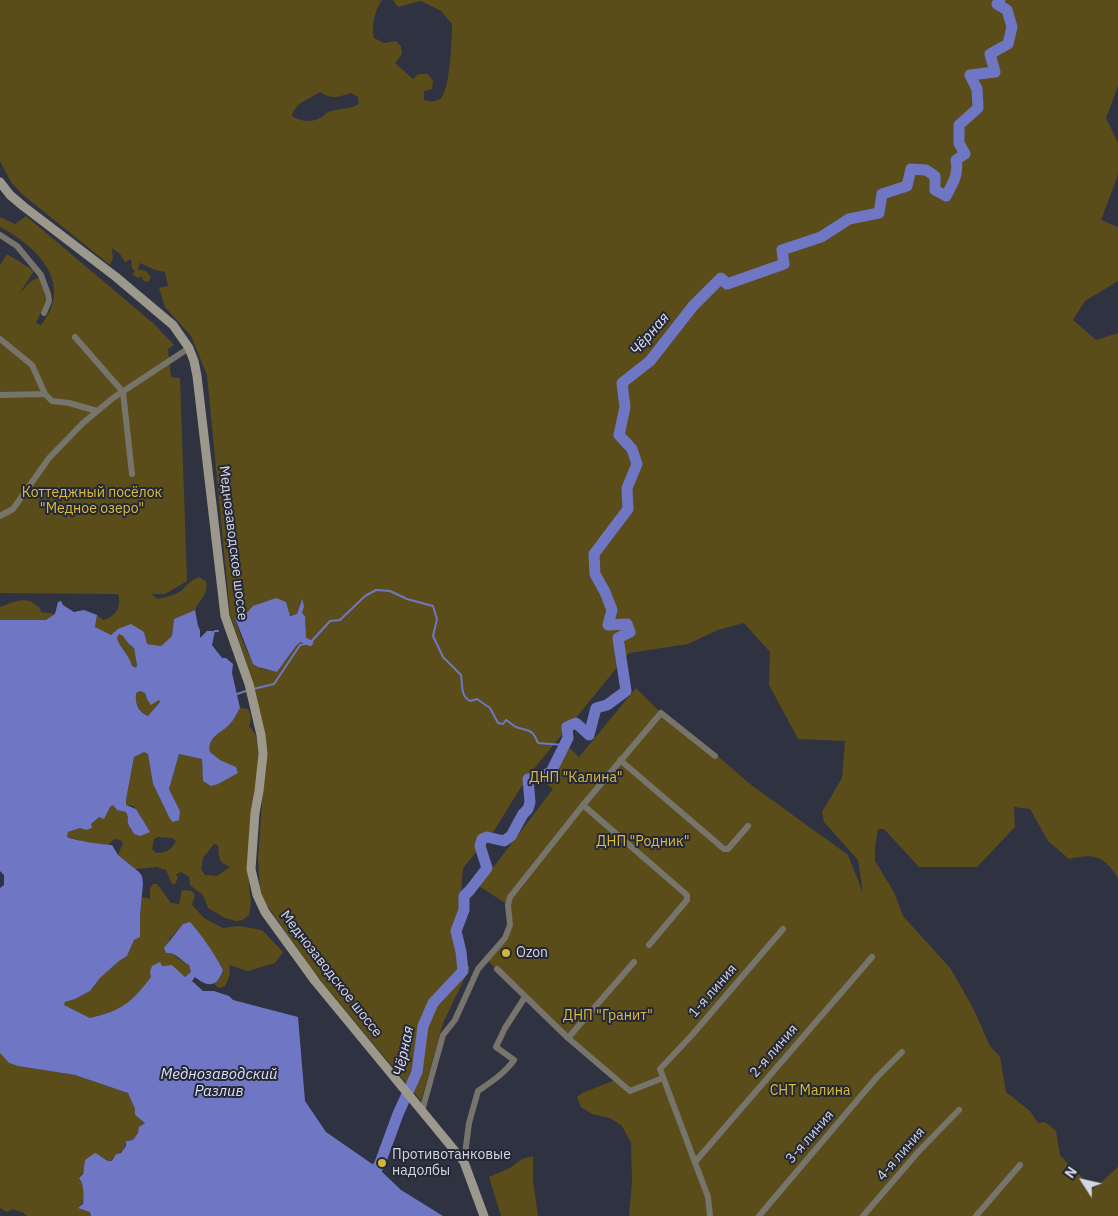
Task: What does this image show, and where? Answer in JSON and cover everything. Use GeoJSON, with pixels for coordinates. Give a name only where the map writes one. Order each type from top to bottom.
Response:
{"type":"FeatureCollection","features":[{"type":"Feature","properties":{"kind":"main road","name":"Меднозаводское шоссе"},"geometry":{"type":"LineString","coordinates":[[0,182],[10,195],[162,314],[183,337],[189,348],[197,376],[226,616],[251,694],[261,735],[263,754],[260,791],[255,813],[251,869],[257,895],[265,912],[315,981],[464,1162],[484,1216]]}},
{"type":"Feature","properties":{"kind":"street"},"geometry":{"type":"LineString","coordinates":[[0,193],[10,195]]}},
{"type":"Feature","properties":{"kind":"street"},"geometry":{"type":"LineString","coordinates":[[0,235],[17,246],[41,275],[49,301],[44,313]]}},
{"type":"Feature","properties":{"kind":"street"},"geometry":{"type":"LineString","coordinates":[[75,337],[123,392],[132,474]]}},
{"type":"Feature","properties":{"kind":"street"},"geometry":{"type":"LineString","coordinates":[[0,339],[32,365],[45,394],[52,401],[69,403],[97,411]]}},
{"type":"Feature","properties":{"kind":"street"},"geometry":{"type":"LineString","coordinates":[[0,516],[13,509],[49,458],[97,411],[189,348]]}},
{"type":"Feature","properties":{"kind":"street"},"geometry":{"type":"LineString","coordinates":[[0,395],[45,394]]}},
{"type":"Feature","properties":{"kind":"street"},"geometry":{"type":"LineString","coordinates":[[422,1111],[443,1035],[455,1020],[478,969],[505,938],[510,925],[508,905],[510,897],[582,805],[660,712],[715,756]]}},
{"type":"Feature","properties":{"kind":"street"},"geometry":{"type":"LineString","coordinates":[[620,760],[724,849],[728,850],[748,826]]}},
{"type":"Feature","properties":{"kind":"street"},"geometry":{"type":"LineString","coordinates":[[582,805],[687,896],[687,900],[649,945]]}},
{"type":"Feature","properties":{"kind":"street","name":"1-я линия"},"geometry":{"type":"LineString","coordinates":[[663,1078],[660,1069],[692,1035],[783,928]]}},
{"type":"Feature","properties":{"kind":"street","name":"2-я линия"},"geometry":{"type":"LineString","coordinates":[[696,1162],[872,957]]}},
{"type":"Feature","properties":{"kind":"street"},"geometry":{"type":"LineString","coordinates":[[487,960],[568,1038],[630,1091],[663,1078],[708,1197],[710,1216]]}},
{"type":"Feature","properties":{"kind":"street"},"geometry":{"type":"LineString","coordinates":[[568,1038],[634,962]]}},
{"type":"Feature","properties":{"kind":"street"},"geometry":{"type":"LineString","coordinates":[[464,1162],[469,1123],[478,1091],[510,1066],[514,1060],[496,1047],[505,1028],[525,997]]}},
{"type":"Feature","properties":{"kind":"street","name":"3-я линия"},"geometry":{"type":"LineString","coordinates":[[758,1216],[877,1077],[902,1052]]}},
{"type":"Feature","properties":{"kind":"street","name":"4-я линия"},"geometry":{"type":"LineString","coordinates":[[863,1216],[914,1156],[959,1110]]}},
{"type":"Feature","properties":{"kind":"street"},"geometry":{"type":"LineString","coordinates":[[976,1216],[1020,1165]]}},
{"type":"Feature","properties":{"kind":"green space"},"geometry":{"type":"Polygon","coordinates":[[[0,0],[382,0],[374,18],[374,38],[384,43],[396,41],[401,46],[402,54],[395,63],[413,79],[418,74],[428,74],[433,81],[432,89],[424,91],[424,100],[436,101],[440,99],[446,86],[450,64],[452,24],[441,11],[421,1],[398,7],[393,0],[1118,0],[1118,86],[1106,118],[1118,143],[1118,170],[1117,178],[1101,220],[1118,227],[1118,281],[1085,301],[1073,320],[1096,340],[1118,333],[1118,878],[1108,865],[1098,858],[1086,856],[1069,859],[1048,841],[1030,809],[1014,807],[1015,827],[977,867],[919,867],[884,829],[878,829],[875,861],[894,892],[903,916],[951,969],[973,1008],[990,1046],[1000,1057],[1006,1092],[1030,1111],[1038,1123],[1045,1122],[1056,1131],[1060,1155],[1084,1179],[1090,1192],[1118,1167],[1118,1216],[629,1216],[632,1182],[631,1143],[622,1126],[610,1118],[592,1114],[581,1107],[577,1097],[582,1093],[615,1080],[567,1038],[487,960],[510,925],[508,905],[479,886],[553,789],[547,784],[569,747],[579,757],[636,688],[661,713],[719,757],[750,784],[848,855],[863,893],[858,860],[824,822],[822,812],[842,778],[845,741],[798,739],[769,685],[770,652],[744,623],[718,630],[688,644],[629,653],[528,776],[495,829],[463,868],[460,905],[452,932],[457,962],[470,967],[443,1023],[421,1101],[312,970],[260,895],[258,858],[266,746],[253,682],[230,614],[207,375],[191,336],[165,307],[159,288],[168,286],[165,272],[155,270],[140,263],[138,269],[146,271],[151,277],[148,282],[144,281],[141,276],[139,278],[132,275],[135,271],[132,268],[131,259],[125,262],[120,254],[112,248],[113,258],[110,265],[22,194],[11,182],[0,161],[0,0]],[[320,92],[296,107],[292,116],[303,121],[311,121],[322,117],[328,112],[359,104],[358,97],[351,93],[336,97],[320,92]],[[301,600],[297,615],[246,614],[235,618],[248,653],[258,667],[277,672],[296,646],[306,637],[305,616],[302,613],[301,600]]]}},
{"type":"Feature","properties":{"kind":"green space","name":"Коттеджный посёлок \"Медное озеро\""},"geometry":{"type":"Polygon","coordinates":[[[26,216],[153,323],[174,345],[168,349],[171,377],[180,378],[187,581],[165,594],[151,594],[158,599],[174,595],[199,577],[206,581],[207,586],[205,594],[195,610],[174,619],[172,636],[161,646],[147,644],[118,629],[111,635],[95,627],[97,615],[103,620],[115,614],[119,603],[118,594],[0,593],[0,265],[7,254],[34,271],[19,294],[30,282],[39,277],[45,300],[36,323],[41,325],[51,310],[54,295],[53,281],[47,268],[38,256],[14,235],[0,227],[0,217],[15,224],[26,216]]]}},
{"type":"Feature","properties":{"kind":"green space"},"geometry":{"type":"Polygon","coordinates":[[[23,600],[30,601],[40,608],[41,612],[55,614],[47,620],[0,620],[0,607],[23,600]]]}},
{"type":"Feature","properties":{"kind":"green space"},"geometry":{"type":"Polygon","coordinates":[[[119,634],[134,648],[136,669],[132,666],[118,642],[119,634]]]}},
{"type":"Feature","properties":{"kind":"green space"},"geometry":{"type":"Polygon","coordinates":[[[140,691],[145,693],[147,699],[159,699],[160,702],[148,716],[142,712],[136,701],[136,693],[140,691]]]}},
{"type":"Feature","properties":{"kind":"green space"},"geometry":{"type":"Polygon","coordinates":[[[240,708],[248,709],[249,711],[251,720],[249,726],[256,735],[258,753],[257,785],[247,863],[251,903],[249,915],[243,920],[236,921],[225,918],[208,908],[203,895],[190,885],[189,877],[181,872],[176,874],[178,878],[175,884],[172,884],[166,870],[157,867],[135,869],[118,855],[123,843],[120,840],[114,839],[108,845],[67,837],[68,832],[80,828],[86,830],[97,818],[106,815],[113,805],[117,810],[126,811],[128,824],[134,834],[141,817],[134,806],[126,805],[126,800],[134,757],[144,752],[148,754],[153,784],[170,819],[180,811],[169,789],[179,754],[202,759],[203,781],[238,773],[236,767],[220,760],[210,752],[210,743],[215,736],[231,723],[240,708]],[[158,837],[154,839],[152,849],[156,853],[168,850],[176,841],[172,838],[158,837]],[[214,844],[203,858],[201,869],[205,875],[217,876],[230,867],[221,861],[218,845],[214,844]]]}},
{"type":"Feature","properties":{"kind":"green space"},"geometry":{"type":"Polygon","coordinates":[[[153,884],[157,884],[171,903],[179,904],[182,890],[192,891],[195,895],[192,905],[204,918],[223,928],[239,926],[262,930],[283,952],[275,963],[248,971],[229,965],[228,981],[225,986],[219,988],[214,984],[222,975],[222,967],[190,923],[183,924],[169,940],[169,952],[189,965],[192,973],[185,977],[172,965],[162,966],[127,1005],[112,1012],[90,1018],[64,1005],[65,1002],[90,991],[100,978],[127,956],[134,940],[140,937],[142,897],[150,899],[150,888],[153,884]]]}},
{"type":"Feature","properties":{"kind":"green space"},"geometry":{"type":"Polygon","coordinates":[[[0,1053],[9,1063],[18,1066],[75,1075],[128,1093],[135,1109],[135,1115],[145,1123],[139,1127],[138,1133],[133,1140],[127,1140],[123,1150],[116,1154],[112,1161],[100,1157],[86,1162],[84,1170],[79,1177],[83,1184],[84,1193],[83,1201],[79,1208],[90,1212],[91,1216],[27,1216],[22,1212],[12,1209],[7,1212],[0,1208],[0,1053]]]}},
{"type":"Feature","properties":{"kind":"green space"},"geometry":{"type":"Polygon","coordinates":[[[533,1156],[533,1180],[538,1216],[501,1216],[489,1177],[510,1168],[522,1159],[533,1156]]]}},
{"type":"Feature","properties":{"kind":"water"},"geometry":{"type":"Polygon","coordinates":[[[276,598],[286,602],[290,616],[297,614],[302,599],[306,637],[296,646],[277,672],[253,664],[235,618],[246,614],[253,606],[276,598]]]}},
{"type":"Feature","properties":{"kind":"water","name":"Меднозаводский Разлив"},"geometry":{"type":"Polygon","coordinates":[[[61,601],[63,605],[74,612],[84,610],[97,615],[95,627],[111,635],[118,629],[131,624],[144,632],[147,644],[161,646],[172,636],[174,619],[195,610],[200,638],[207,631],[215,631],[212,645],[222,658],[226,658],[233,664],[232,673],[240,708],[231,723],[215,736],[210,743],[210,752],[220,760],[236,767],[238,773],[211,786],[203,781],[202,759],[179,754],[169,789],[180,811],[179,820],[173,822],[170,819],[153,784],[148,754],[144,752],[134,757],[126,805],[136,809],[150,832],[140,836],[134,834],[128,824],[126,812],[117,810],[113,805],[104,819],[99,817],[91,824],[92,828],[86,830],[80,828],[68,832],[67,837],[70,838],[112,845],[118,855],[139,872],[143,883],[140,937],[134,940],[127,956],[100,978],[90,991],[65,1002],[64,1005],[90,1018],[111,1012],[125,1004],[138,993],[151,977],[152,966],[160,962],[162,966],[172,965],[185,977],[191,972],[189,965],[176,955],[166,953],[164,948],[183,924],[190,922],[208,945],[223,970],[215,983],[204,983],[195,977],[192,981],[203,991],[214,991],[229,996],[233,1000],[298,1017],[305,1101],[326,1132],[378,1168],[401,1190],[443,1216],[91,1216],[90,1212],[78,1208],[83,1204],[83,1187],[79,1178],[83,1174],[85,1160],[95,1153],[112,1161],[116,1154],[121,1153],[126,1146],[126,1141],[133,1140],[138,1133],[139,1127],[145,1123],[135,1115],[135,1109],[128,1093],[75,1075],[18,1066],[9,1063],[0,1053],[0,888],[4,885],[4,875],[0,871],[0,620],[46,620],[55,614],[58,602],[61,601]],[[119,634],[118,642],[132,666],[136,668],[134,648],[119,634]],[[140,691],[136,693],[136,701],[140,710],[148,716],[160,702],[159,700],[151,705],[145,693],[140,691]]]}},
{"type":"Feature","properties":{"kind":"waterway","name":"Чёрная"},"geometry":{"type":"LineString","coordinates":[[370,1182],[380,1163],[398,1114],[417,1072],[423,1026],[433,1003],[463,971],[456,931],[464,910],[464,896],[487,868],[480,846],[482,839],[487,837],[504,841],[511,836],[523,814],[528,809],[530,802],[528,779],[539,778],[551,772],[568,738],[567,727],[576,723],[589,735],[596,708],[607,705],[626,691],[618,638],[630,632],[627,624],[608,625],[612,610],[595,574],[594,554],[628,509],[627,488],[637,464],[632,449],[619,435],[625,407],[622,383],[650,361],[693,306],[721,278],[727,284],[784,264],[782,250],[821,237],[849,219],[879,213],[882,194],[907,186],[911,169],[926,170],[935,176],[935,190],[946,196],[956,174],[956,160],[965,154],[959,143],[959,125],[978,108],[977,89],[970,75],[995,72],[990,54],[1008,44],[1012,27],[1007,10],[997,4],[1000,0]]}},
{"type":"Feature","properties":{"kind":"waterway"},"geometry":{"type":"LineString","coordinates":[[253,689],[274,684],[300,645],[310,643],[330,621],[340,620],[365,596],[376,590],[390,591],[407,599],[433,606],[437,619],[433,636],[443,657],[461,675],[462,690],[467,699],[470,701],[477,699],[490,708],[498,723],[503,724],[506,720],[516,727],[530,731],[538,743],[564,745]]}},
{"type":"Feature","properties":{"kind":"waterway"},"geometry":{"type":"LineString","coordinates":[[297,637],[310,643]]}},
{"type":"Feature","properties":{"kind":"waterway"},"geometry":{"type":"LineString","coordinates":[[237,694],[246,691]]}},
{"type":"Feature","properties":{"kind":"place","name":"Ozon"},"geometry":{"type":"Point","coordinates":[506,953]}},
{"type":"Feature","properties":{"kind":"place","name":"Противотанковые надолбы"},"geometry":{"type":"Point","coordinates":[382,1163]}},
{"type":"Feature","properties":{"kind":"park label","name":"ДНП \"Калина\""},"geometry":{"type":"Point","coordinates":[576,778]}},
{"type":"Feature","properties":{"kind":"park label","name":"ДНП \"Родник\""},"geometry":{"type":"Point","coordinates":[643,842]}},
{"type":"Feature","properties":{"kind":"park label","name":"ДНП \"Гранит\""},"geometry":{"type":"Point","coordinates":[608,1016]}},
{"type":"Feature","properties":{"kind":"park label","name":"СНТ Малина"},"geometry":{"type":"Point","coordinates":[810,1091]}}]}
